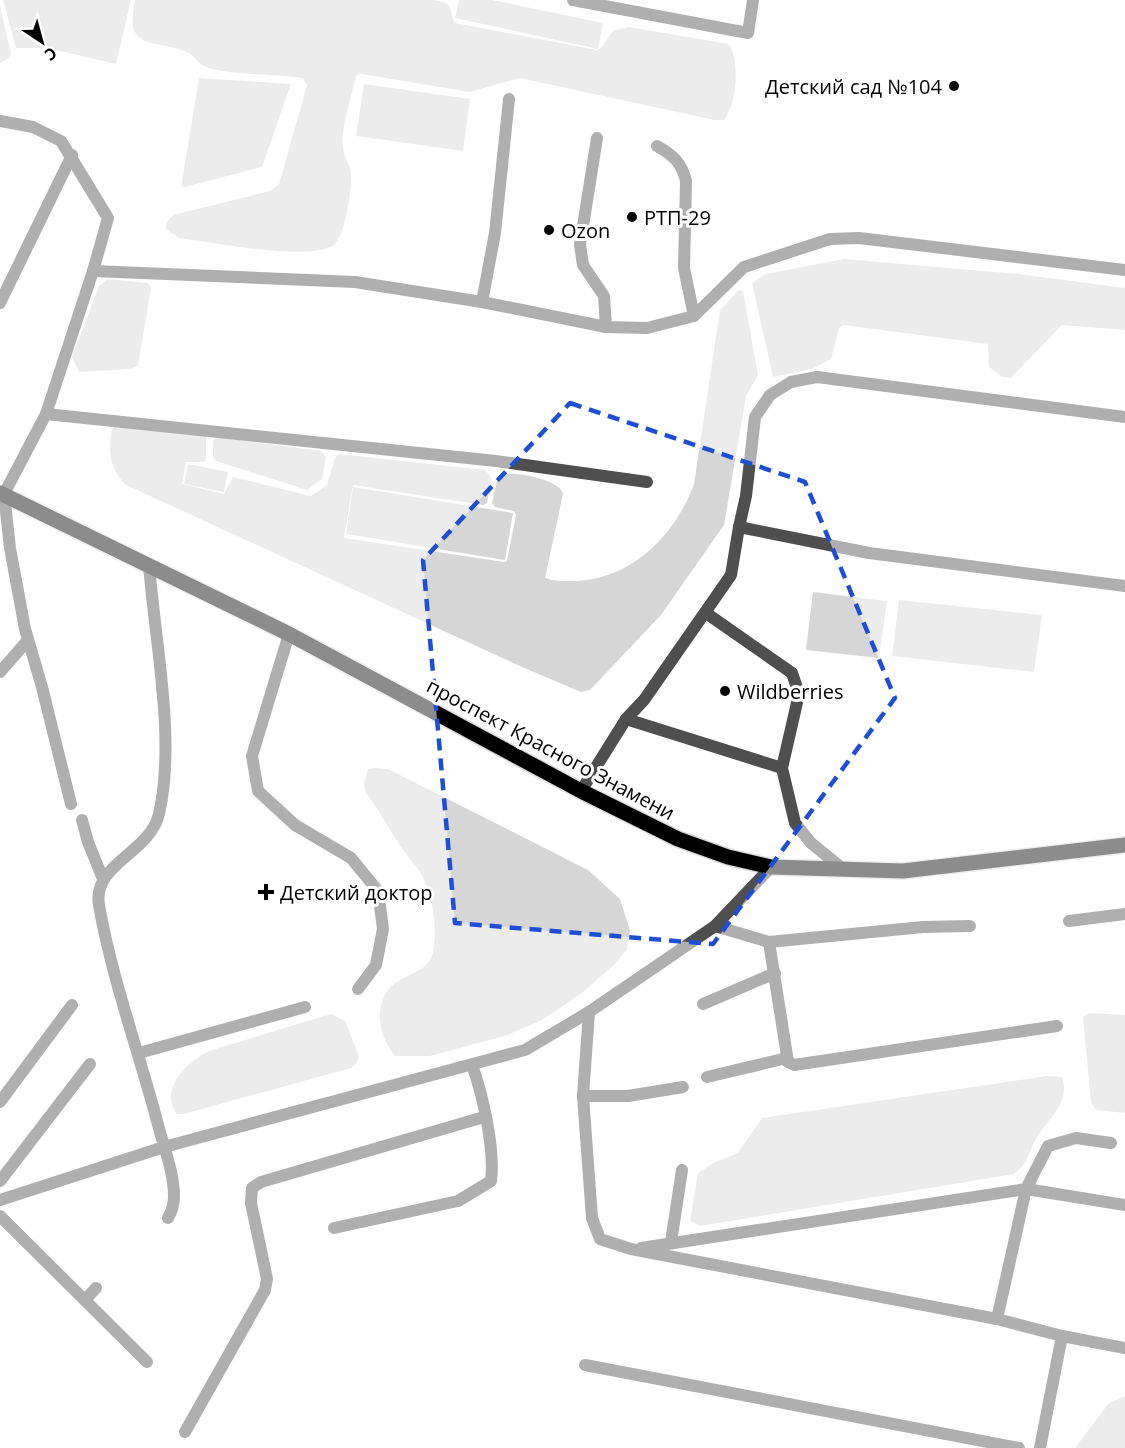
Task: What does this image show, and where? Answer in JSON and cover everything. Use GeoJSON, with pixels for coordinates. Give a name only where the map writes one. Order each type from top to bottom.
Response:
{"type":"FeatureCollection","features":[{"type":"Feature","properties":{"kind":"main road","name":"проспект Красного Знамени"},"geometry":{"type":"LineString","coordinates":[[2,493],[289,634],[581,791],[678,839],[728,857],[771,867],[903,871],[1125,845]]}},
{"type":"Feature","properties":{"kind":"street"},"geometry":{"type":"LineString","coordinates":[[573,0],[748,33],[753,0]]}},
{"type":"Feature","properties":{"kind":"street"},"geometry":{"type":"LineString","coordinates":[[482,302],[495,233],[509,99]]}},
{"type":"Feature","properties":{"kind":"street"},"geometry":{"type":"LineString","coordinates":[[0,121],[15,122],[61,141],[72,155],[108,218],[46,414],[2,493],[28,640],[71,804]]}},
{"type":"Feature","properties":{"kind":"street"},"geometry":{"type":"LineString","coordinates":[[597,138],[580,245],[583,265],[602,290],[606,310],[606,327]]}},
{"type":"Feature","properties":{"kind":"street"},"geometry":{"type":"LineString","coordinates":[[657,146],[672,154],[684,175],[684,268],[694,316]]}},
{"type":"Feature","properties":{"kind":"street"},"geometry":{"type":"LineString","coordinates":[[0,303],[72,155]]}},
{"type":"Feature","properties":{"kind":"street"},"geometry":{"type":"LineString","coordinates":[[93,271],[356,282],[482,302],[606,327],[647,328],[694,316],[744,267],[830,239],[859,238],[1125,270]]}},
{"type":"Feature","properties":{"kind":"street"},"geometry":{"type":"LineString","coordinates":[[581,791],[626,719],[644,700],[731,575],[746,496],[755,417],[770,395],[791,382],[817,377],[1125,417]]}},
{"type":"Feature","properties":{"kind":"street"},"geometry":{"type":"LineString","coordinates":[[46,414],[495,461],[647,482]]}},
{"type":"Feature","properties":{"kind":"street"},"geometry":{"type":"LineString","coordinates":[[740,527],[869,553],[1125,586]]}},
{"type":"Feature","properties":{"kind":"street"},"geometry":{"type":"LineString","coordinates":[[103,879],[151,833],[162,797],[165,739],[149,565]]}},
{"type":"Feature","properties":{"kind":"street"},"geometry":{"type":"LineString","coordinates":[[706,613],[792,673],[797,682],[799,694],[782,768],[795,823],[811,843],[843,869]]}},
{"type":"Feature","properties":{"kind":"street"},"geometry":{"type":"LineString","coordinates":[[289,634],[252,756],[258,791],[296,825],[351,858],[378,891],[383,929],[376,964],[358,989]]}},
{"type":"Feature","properties":{"kind":"street"},"geometry":{"type":"LineString","coordinates":[[0,672],[28,640]]}},
{"type":"Feature","properties":{"kind":"street"},"geometry":{"type":"LineString","coordinates":[[626,719],[782,768]]}},
{"type":"Feature","properties":{"kind":"street"},"geometry":{"type":"LineString","coordinates":[[82,820],[103,879],[99,902],[114,972],[164,1147],[174,1194],[174,1207],[168,1218]]}},
{"type":"Feature","properties":{"kind":"street"},"geometry":{"type":"LineString","coordinates":[[0,1200],[164,1147],[525,1050],[589,1012],[715,926],[771,867]]}},
{"type":"Feature","properties":{"kind":"street"},"geometry":{"type":"LineString","coordinates":[[1069,921],[1125,914]]}},
{"type":"Feature","properties":{"kind":"street"},"geometry":{"type":"LineString","coordinates":[[715,926],[769,942],[923,927],[970,926]]}},
{"type":"Feature","properties":{"kind":"street"},"geometry":{"type":"LineString","coordinates":[[769,942],[788,1062],[800,1065],[1057,1026]]}},
{"type":"Feature","properties":{"kind":"street"},"geometry":{"type":"LineString","coordinates":[[703,1004],[775,973]]}},
{"type":"Feature","properties":{"kind":"street"},"geometry":{"type":"LineString","coordinates":[[0,1102],[72,1005]]}},
{"type":"Feature","properties":{"kind":"street"},"geometry":{"type":"LineString","coordinates":[[139,1053],[305,1007]]}},
{"type":"Feature","properties":{"kind":"street"},"geometry":{"type":"LineString","coordinates":[[589,1012],[583,1096],[592,1218],[600,1239],[631,1249],[997,1319],[1062,1336],[1125,1348]]}},
{"type":"Feature","properties":{"kind":"street"},"geometry":{"type":"LineString","coordinates":[[707,1077],[787,1058]]}},
{"type":"Feature","properties":{"kind":"street"},"geometry":{"type":"LineString","coordinates":[[0,1181],[90,1064]]}},
{"type":"Feature","properties":{"kind":"street"},"geometry":{"type":"LineString","coordinates":[[334,1228],[458,1201],[490,1182],[493,1167],[472,1065]]}},
{"type":"Feature","properties":{"kind":"street"},"geometry":{"type":"LineString","coordinates":[[583,1096],[628,1096],[683,1087]]}},
{"type":"Feature","properties":{"kind":"street"},"geometry":{"type":"LineString","coordinates":[[185,1432],[265,1290],[267,1279],[251,1203],[252,1188],[261,1182],[484,1117]]}},
{"type":"Feature","properties":{"kind":"street"},"geometry":{"type":"LineString","coordinates":[[997,1319],[1026,1188],[1048,1146],[1076,1138],[1111,1143]]}},
{"type":"Feature","properties":{"kind":"street"},"geometry":{"type":"LineString","coordinates":[[671,1242],[682,1170]]}},
{"type":"Feature","properties":{"kind":"street"},"geometry":{"type":"LineString","coordinates":[[631,1249],[1026,1188],[1125,1205]]}},
{"type":"Feature","properties":{"kind":"street"},"geometry":{"type":"LineString","coordinates":[[0,1216],[147,1362]]}},
{"type":"Feature","properties":{"kind":"street"},"geometry":{"type":"LineString","coordinates":[[86,1299],[96,1288]]}},
{"type":"Feature","properties":{"kind":"street"},"geometry":{"type":"LineString","coordinates":[[1040,1448],[1062,1336]]}},
{"type":"Feature","properties":{"kind":"street"},"geometry":{"type":"LineString","coordinates":[[585,1365],[1019,1448]]}},
{"type":"Feature","properties":{"kind":"highlighted area"},"geometry":{"type":"Polygon","coordinates":[[[570,403],[805,482],[895,698],[713,944],[455,923],[423,560],[570,403]]]}},
{"type":"Feature","properties":{"kind":"shaded area"},"geometry":{"type":"Polygon","coordinates":[[[3,0],[131,0],[116,64],[47,48],[16,48],[3,0]]]}},
{"type":"Feature","properties":{"kind":"shaded area"},"geometry":{"type":"Polygon","coordinates":[[[135,0],[434,0],[441,1],[450,7],[455,23],[597,50],[613,31],[629,27],[729,44],[735,60],[736,82],[732,104],[724,120],[714,120],[520,78],[470,92],[361,74],[356,76],[343,132],[344,151],[351,172],[351,182],[347,212],[338,240],[334,245],[322,250],[304,252],[236,246],[179,238],[166,229],[166,223],[173,215],[270,191],[279,184],[307,85],[303,78],[215,70],[203,66],[185,51],[142,40],[136,35],[133,27],[135,0]]]}},
{"type":"Feature","properties":{"kind":"shaded area"},"geometry":{"type":"Polygon","coordinates":[[[459,0],[492,0],[603,23],[598,49],[455,18],[459,0]]]}},
{"type":"Feature","properties":{"kind":"shaded area"},"geometry":{"type":"Polygon","coordinates":[[[0,6],[11,54],[8,59],[0,63],[0,6]]]}},
{"type":"Feature","properties":{"kind":"shaded area"},"geometry":{"type":"Polygon","coordinates":[[[199,78],[291,84],[262,167],[181,188],[199,78]]]}},
{"type":"Feature","properties":{"kind":"shaded area"},"geometry":{"type":"Polygon","coordinates":[[[364,84],[470,99],[463,151],[356,136],[364,84]]]}},
{"type":"Feature","properties":{"kind":"shaded area"},"geometry":{"type":"Polygon","coordinates":[[[844,259],[1019,274],[1125,288],[1125,330],[1062,325],[1011,378],[1002,377],[989,367],[988,344],[843,325],[839,328],[831,359],[812,369],[773,377],[752,283],[766,274],[844,259]]]}},
{"type":"Feature","properties":{"kind":"shaded area"},"geometry":{"type":"Polygon","coordinates":[[[108,279],[148,283],[151,288],[138,366],[130,369],[79,372],[72,357],[99,286],[108,279]]]}},
{"type":"Feature","properties":{"kind":"shaded area"},"geometry":{"type":"Polygon","coordinates":[[[739,290],[743,291],[758,375],[746,396],[724,525],[661,615],[590,690],[581,692],[522,667],[126,485],[116,473],[111,459],[112,429],[117,426],[206,436],[206,460],[186,462],[182,484],[224,494],[233,477],[311,496],[327,485],[335,458],[339,454],[485,470],[491,477],[487,503],[483,505],[353,485],[344,538],[504,562],[507,561],[516,515],[514,511],[495,507],[492,503],[498,476],[512,474],[534,477],[553,484],[563,494],[545,578],[565,581],[593,579],[613,573],[648,552],[662,538],[686,503],[694,484],[720,310],[739,290]]]}},
{"type":"Feature","properties":{"kind":"shaded area"},"geometry":{"type":"Polygon","coordinates":[[[217,437],[321,451],[326,457],[322,479],[307,490],[216,461],[213,458],[213,441],[217,437]]]}},
{"type":"Feature","properties":{"kind":"shaded area"},"geometry":{"type":"Polygon","coordinates":[[[188,464],[228,472],[224,492],[184,484],[188,464]]]}},
{"type":"Feature","properties":{"kind":"shaded area"},"geometry":{"type":"Polygon","coordinates":[[[353,487],[513,513],[505,560],[346,534],[353,487]]]}},
{"type":"Feature","properties":{"kind":"shaded area"},"geometry":{"type":"Polygon","coordinates":[[[813,592],[887,601],[879,658],[806,650],[813,592]]]}},
{"type":"Feature","properties":{"kind":"shaded area"},"geometry":{"type":"Polygon","coordinates":[[[899,600],[1042,615],[1034,672],[892,656],[899,600]]]}},
{"type":"Feature","properties":{"kind":"shaded area"},"geometry":{"type":"Polygon","coordinates":[[[368,769],[388,769],[588,870],[620,899],[630,931],[627,949],[615,964],[582,993],[542,1020],[505,1036],[430,1056],[395,1056],[384,1038],[381,1027],[380,1016],[384,996],[400,980],[420,970],[428,963],[433,952],[435,925],[430,897],[422,876],[366,793],[364,785],[368,769]]]}},
{"type":"Feature","properties":{"kind":"shaded area"},"geometry":{"type":"Polygon","coordinates":[[[1090,1013],[1125,1015],[1125,1113],[1096,1110],[1091,1103],[1083,1017],[1090,1013]]]}},
{"type":"Feature","properties":{"kind":"shaded area"},"geometry":{"type":"Polygon","coordinates":[[[331,1014],[345,1021],[359,1056],[357,1063],[351,1068],[177,1114],[172,1105],[173,1086],[184,1069],[201,1056],[209,1051],[331,1014]]]}},
{"type":"Feature","properties":{"kind":"shaded area"},"geometry":{"type":"Polygon","coordinates":[[[1047,1076],[1062,1077],[1064,1087],[1061,1103],[1036,1139],[1025,1162],[1014,1174],[700,1226],[690,1221],[698,1173],[715,1162],[738,1153],[762,1118],[1047,1076]]]}},
{"type":"Feature","properties":{"kind":"shaded area"},"geometry":{"type":"Polygon","coordinates":[[[1125,1396],[1125,1448],[1075,1448],[1108,1404],[1125,1396]]]}},
{"type":"Feature","properties":{"kind":"place","name":"Детский сад №104"},"geometry":{"type":"Point","coordinates":[954,86]}},
{"type":"Feature","properties":{"kind":"place","name":"РТП-29"},"geometry":{"type":"Point","coordinates":[632,217]}},
{"type":"Feature","properties":{"kind":"place","name":"Ozon"},"geometry":{"type":"Point","coordinates":[549,230]}},
{"type":"Feature","properties":{"kind":"place","name":"Wildberries"},"geometry":{"type":"Point","coordinates":[725,691]}},
{"type":"Feature","properties":{"kind":"place","name":"Детский доктор"},"geometry":{"type":"Point","coordinates":[266,892]}}]}
